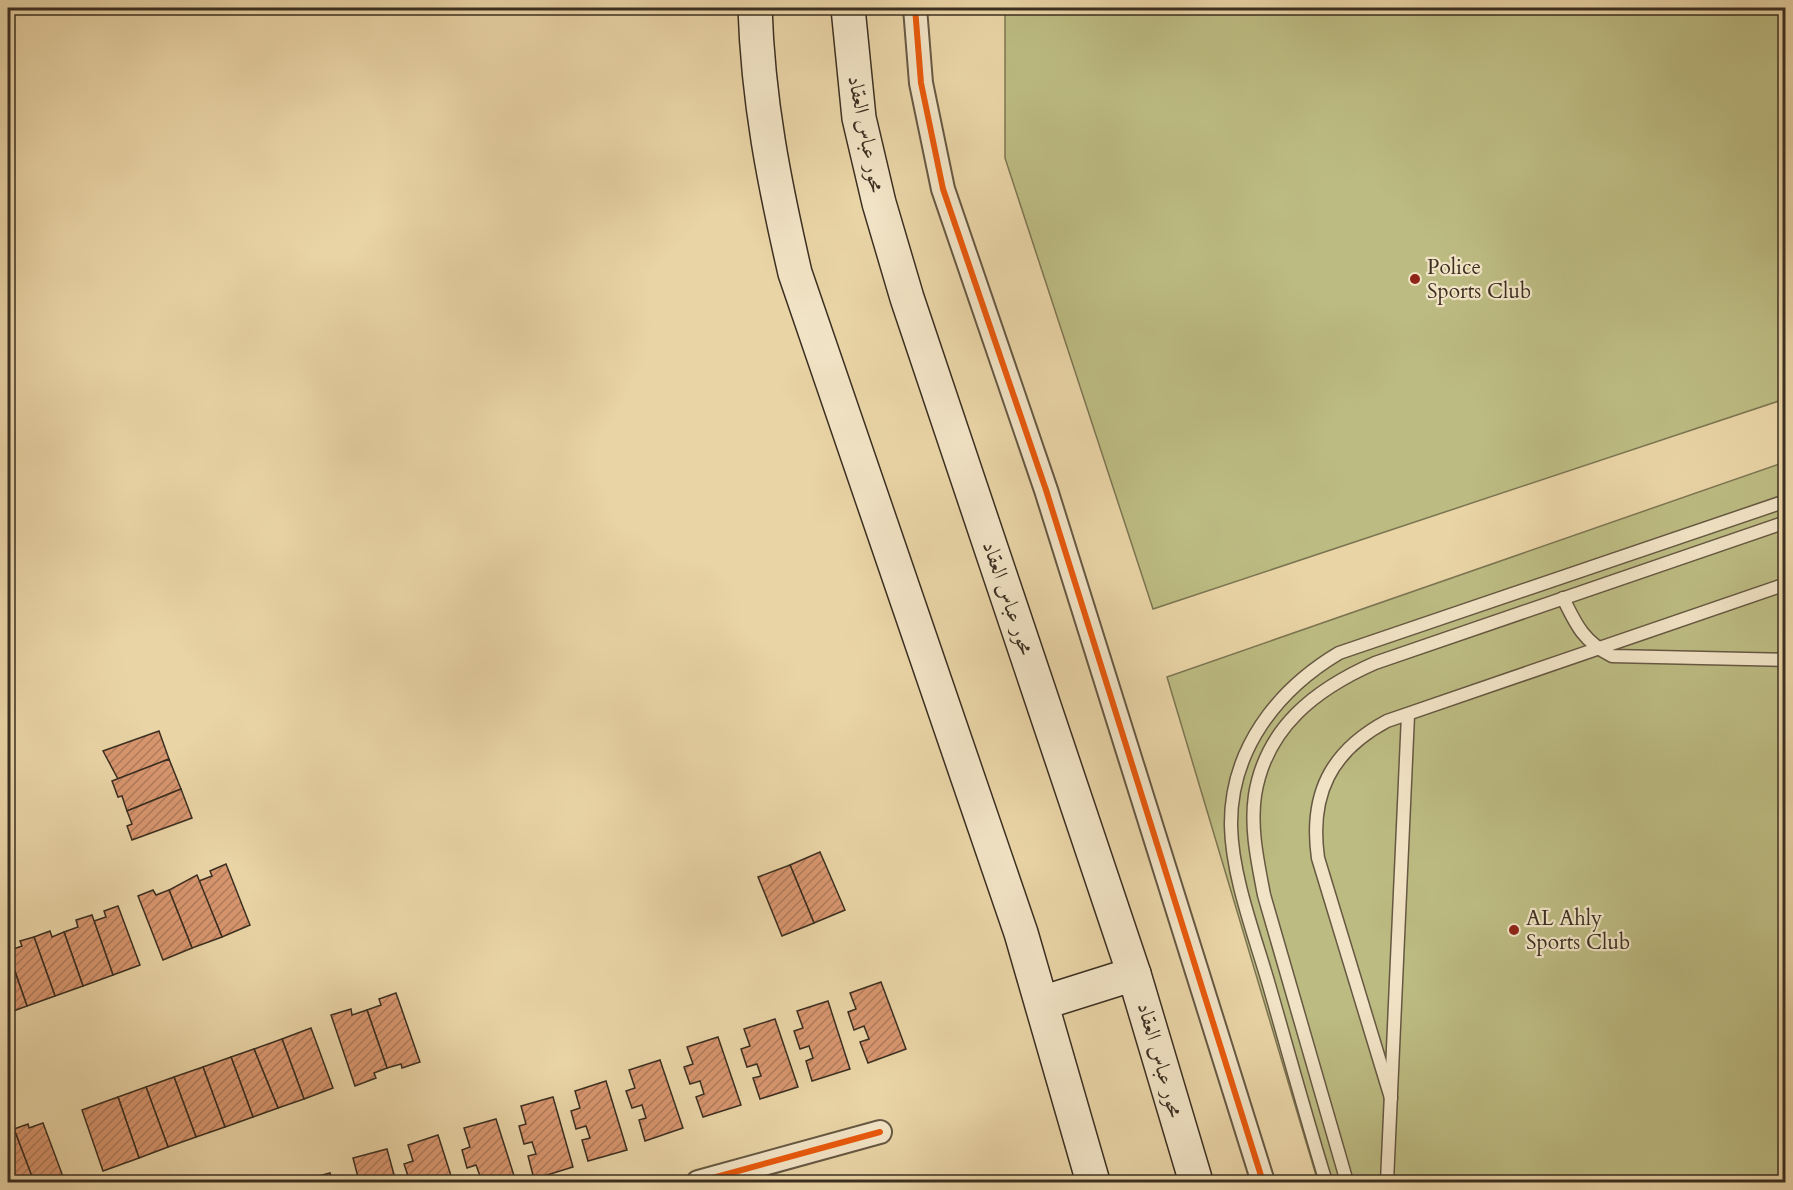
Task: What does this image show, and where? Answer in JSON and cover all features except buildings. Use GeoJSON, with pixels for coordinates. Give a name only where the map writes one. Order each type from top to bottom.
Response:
{"type":"FeatureCollection","features":[{"type":"Feature","properties":{"kind":"main road"},"geometry":{"type":"LineString","coordinates":[[755,8],[757,70],[771,170],[795,273],[1021,933],[1093,1182]]}},
{"type":"Feature","properties":{"kind":"main road","name":"محور عباس العقاد"},"geometry":{"type":"LineString","coordinates":[[848,8],[859,118],[879,203],[903,288],[1134,974],[1196,1182]]}},
{"type":"Feature","properties":{"kind":"main road"},"geometry":{"type":"LineString","coordinates":[[1042,1004],[1134,974]]}},
{"type":"Feature","properties":{"kind":"street"},"geometry":{"type":"LineString","coordinates":[[915,8],[921,83],[943,189],[1046,489],[1263,1182]]}},
{"type":"Feature","properties":{"kind":"street"},"geometry":{"type":"LineString","coordinates":[[698,1182],[880,1132]]}},
{"type":"Feature","properties":{"kind":"lane"},"geometry":{"type":"LineString","coordinates":[[1326,1182],[1245,900],[1233,838],[1232,805],[1236,782],[1243,760],[1262,723],[1292,686],[1315,668],[1340,653],[1785,501]]}},
{"type":"Feature","properties":{"kind":"lane"},"geometry":{"type":"LineString","coordinates":[[1347,1182],[1264,895],[1255,848],[1255,796],[1261,772],[1271,748],[1299,710],[1314,696],[1343,678],[1375,663],[1785,522]]}},
{"type":"Feature","properties":{"kind":"lane"},"geometry":{"type":"LineString","coordinates":[[1391,1098],[1318,858],[1315,816],[1320,796],[1338,759],[1369,731],[1387,721],[1785,584]]}},
{"type":"Feature","properties":{"kind":"lane"},"geometry":{"type":"LineString","coordinates":[[1563,598],[1579,631],[1597,649],[1612,656],[1785,660]]}},
{"type":"Feature","properties":{"kind":"lane"},"geometry":{"type":"LineString","coordinates":[[1387,1182],[1408,715]]}},
{"type":"Feature","properties":{"kind":"shaded area","name":"Police Sports Club"},"geometry":{"type":"Polygon","coordinates":[[[1005,8],[1785,8],[1785,399],[1153,609],[1005,158],[1005,8]]]}},
{"type":"Feature","properties":{"kind":"shaded area","name":"AL Ahly Sports Club"},"geometry":{"type":"Polygon","coordinates":[[[1785,462],[1785,1182],[1318,1182],[1167,677],[1785,462]]]}},
{"type":"Feature","properties":{"kind":"cycle path"},"geometry":{"type":"LineString","coordinates":[[915,8],[921,83],[943,189],[1046,490],[1263,1182]]}},
{"type":"Feature","properties":{"kind":"cycle path"},"geometry":{"type":"LineString","coordinates":[[698,1182],[880,1132]]}},
{"type":"Feature","properties":{"kind":"place","name":"Police Sports Club"},"geometry":{"type":"Point","coordinates":[1415,279]}},
{"type":"Feature","properties":{"kind":"place","name":"AL Ahly Sports Club"},"geometry":{"type":"Point","coordinates":[1514,930]}}]}
